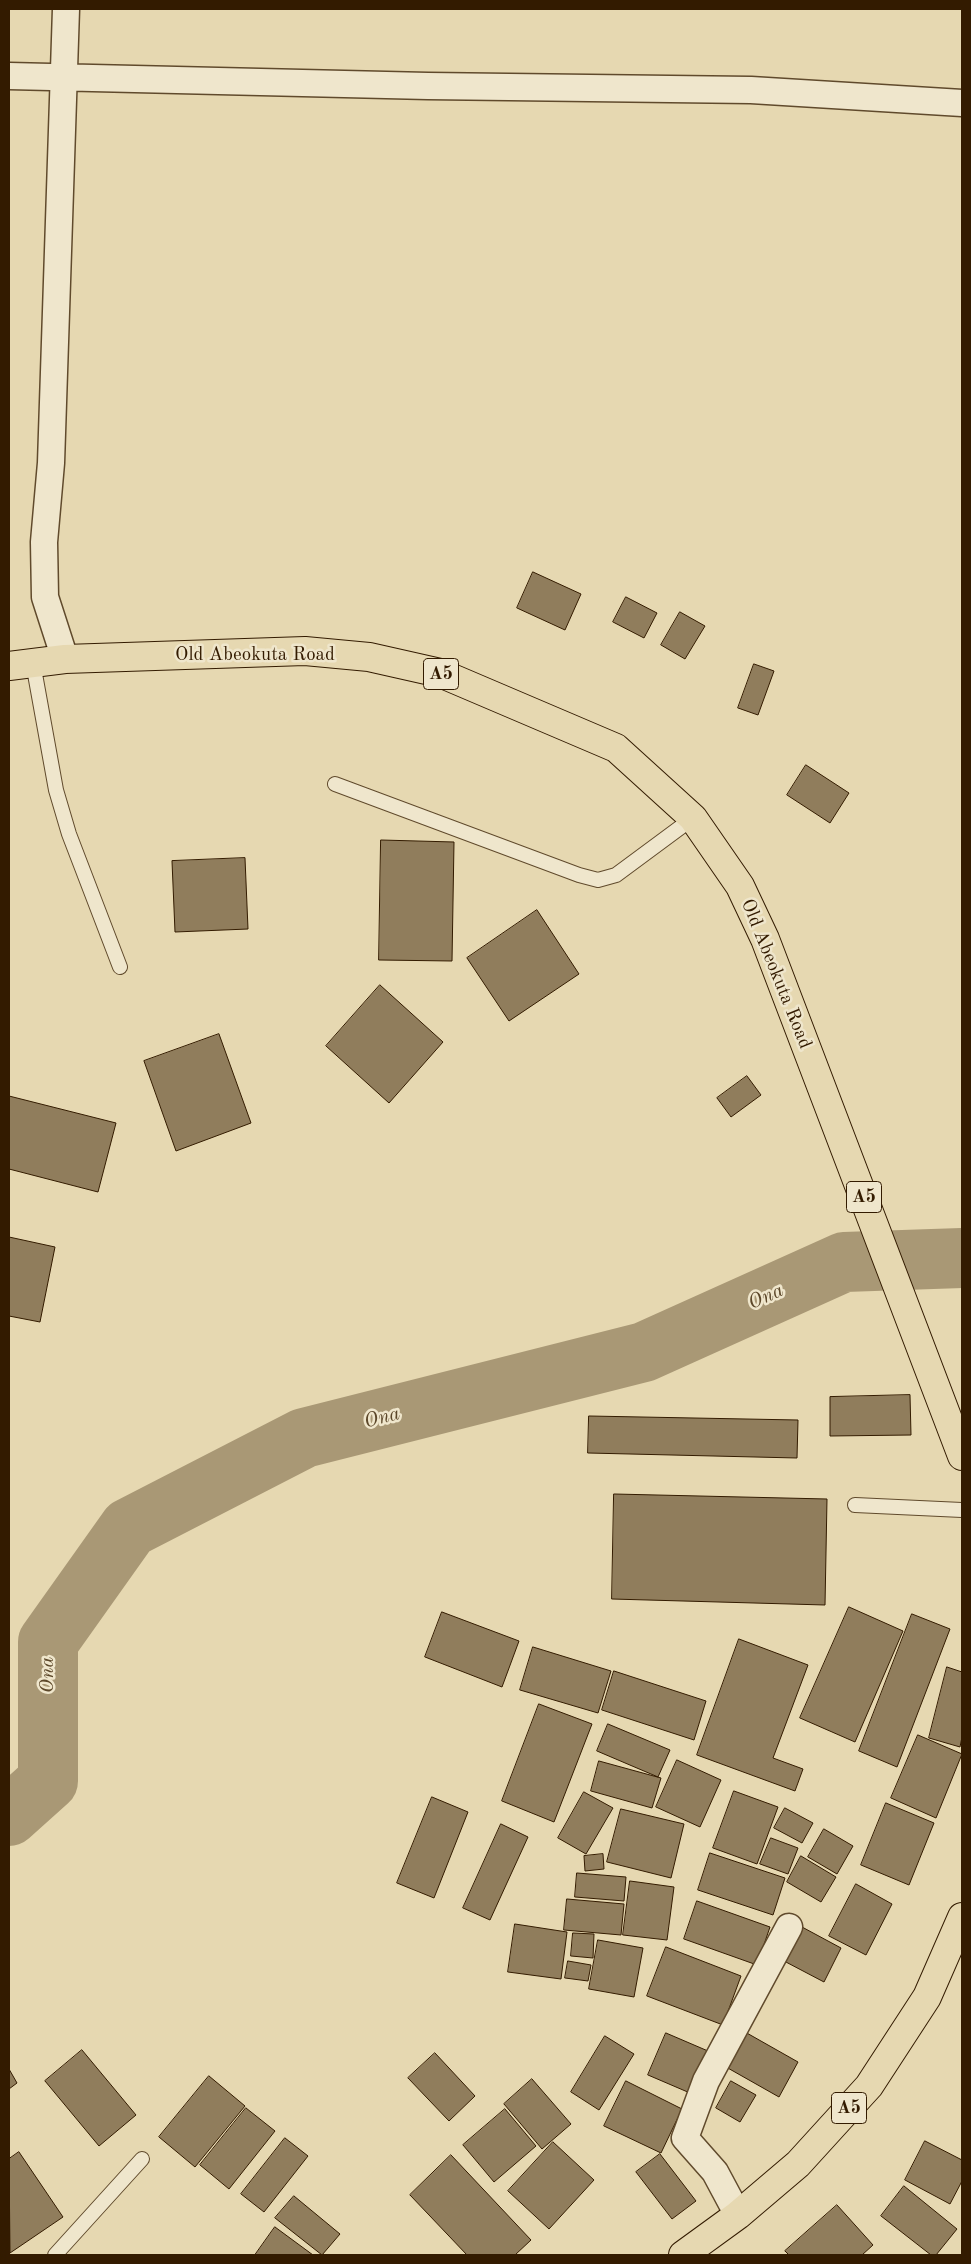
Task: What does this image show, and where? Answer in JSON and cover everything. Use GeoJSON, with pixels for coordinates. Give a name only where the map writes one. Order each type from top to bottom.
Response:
{"type":"FeatureCollection","features":[{"type":"Feature","properties":{"kind":"highway","name":"Old Abeokuta Road"},"geometry":{"type":"LineString","coordinates":[[21,665],[65,659],[305,651],[369,657],[440,673],[616,748],[693,818],[740,886],[765,939],[962,1456]]}},
{"type":"Feature","properties":{"kind":"highway","name":"A5"},"geometry":{"type":"LineString","coordinates":[[683,2255],[738,2215],[798,2164],[868,2086],[927,1997],[962,1917]]}},
{"type":"Feature","properties":{"kind":"street"},"geometry":{"type":"LineString","coordinates":[[65,659],[44,597],[44,542],[51,464],[66,9]]}},
{"type":"Feature","properties":{"kind":"street"},"geometry":{"type":"LineString","coordinates":[[9,76],[428,86],[751,90],[962,103]]}},
{"type":"Feature","properties":{"kind":"street"},"geometry":{"type":"LineString","coordinates":[[738,2215],[714,2172],[684,2138],[706,2082],[789,1927]]}},
{"type":"Feature","properties":{"kind":"lane"},"geometry":{"type":"LineString","coordinates":[[21,665],[69,834],[120,967]]}},
{"type":"Feature","properties":{"kind":"lane"},"geometry":{"type":"LineString","coordinates":[[335,784],[579,875],[598,880],[616,875],[693,818]]}},
{"type":"Feature","properties":{"kind":"lane"},"geometry":{"type":"LineString","coordinates":[[855,1505],[962,1510]]}},
{"type":"Feature","properties":{"kind":"lane"},"geometry":{"type":"LineString","coordinates":[[54,2255],[142,2159]]}},
{"type":"Feature","properties":{"kind":"building"},"geometry":{"type":"Polygon","coordinates":[[[533,572],[581,594],[565,630],[517,608],[533,572]]]}},
{"type":"Feature","properties":{"kind":"building"},"geometry":{"type":"Polygon","coordinates":[[[626,597],[657,613],[644,638],[613,622],[626,597]]]}},
{"type":"Feature","properties":{"kind":"building"},"geometry":{"type":"Polygon","coordinates":[[[680,612],[705,626],[685,659],[661,645],[680,612]]]}},
{"type":"Feature","properties":{"kind":"building"},"geometry":{"type":"Polygon","coordinates":[[[754,664],[774,671],[758,715],[738,708],[754,664]]]}},
{"type":"Feature","properties":{"kind":"building"},"geometry":{"type":"Polygon","coordinates":[[[806,765],[849,793],[830,823],[787,795],[806,765]]]}},
{"type":"Feature","properties":{"kind":"building"},"geometry":{"type":"Polygon","coordinates":[[[381,840],[454,842],[452,961],[379,960],[381,840]]]}},
{"type":"Feature","properties":{"kind":"building"},"geometry":{"type":"Polygon","coordinates":[[[245,858],[248,929],[175,932],[172,861],[245,858]]]}},
{"type":"Feature","properties":{"kind":"building"},"geometry":{"type":"Polygon","coordinates":[[[537,910],[579,974],[509,1021],[467,958],[537,910]]]}},
{"type":"Feature","properties":{"kind":"building"},"geometry":{"type":"Polygon","coordinates":[[[380,985],[443,1042],[389,1103],[326,1046],[380,985]]]}},
{"type":"Feature","properties":{"kind":"building"},"geometry":{"type":"Polygon","coordinates":[[[219,1034],[251,1123],[176,1151],[144,1061],[219,1034]]]}},
{"type":"Feature","properties":{"kind":"building"},"geometry":{"type":"Polygon","coordinates":[[[747,1076],[761,1095],[731,1117],[717,1098],[747,1076]]]}},
{"type":"Feature","properties":{"kind":"building"},"geometry":{"type":"Polygon","coordinates":[[[9,1096],[116,1123],[98,1192],[9,1169],[9,1096]]]}},
{"type":"Feature","properties":{"kind":"building"},"geometry":{"type":"Polygon","coordinates":[[[9,1237],[55,1247],[40,1322],[9,1316],[9,1237]]]}},
{"type":"Feature","properties":{"kind":"building"},"geometry":{"type":"Polygon","coordinates":[[[910,1395],[911,1435],[830,1436],[830,1397],[910,1395]]]}},
{"type":"Feature","properties":{"kind":"building"},"geometry":{"type":"Polygon","coordinates":[[[589,1416],[798,1420],[797,1458],[588,1453],[589,1416]]]}},
{"type":"Feature","properties":{"kind":"building"},"geometry":{"type":"Polygon","coordinates":[[[614,1494],[827,1499],[825,1605],[612,1599],[614,1494]]]}},
{"type":"Feature","properties":{"kind":"building"},"geometry":{"type":"Polygon","coordinates":[[[849,1607],[903,1631],[855,1742],[800,1718],[849,1607]]]}},
{"type":"Feature","properties":{"kind":"building"},"geometry":{"type":"Polygon","coordinates":[[[442,1612],[519,1641],[502,1687],[425,1657],[442,1612]]]}},
{"type":"Feature","properties":{"kind":"building"},"geometry":{"type":"Polygon","coordinates":[[[912,1614],[950,1629],[897,1767],[859,1751],[912,1614]]]}},
{"type":"Feature","properties":{"kind":"building"},"geometry":{"type":"Polygon","coordinates":[[[739,1639],[808,1665],[773,1758],[803,1769],[795,1791],[697,1755],[739,1639]]]}},
{"type":"Feature","properties":{"kind":"building"},"geometry":{"type":"Polygon","coordinates":[[[533,1647],[611,1671],[598,1713],[520,1690],[533,1647]]]}},
{"type":"Feature","properties":{"kind":"building"},"geometry":{"type":"Polygon","coordinates":[[[947,1667],[962,1672],[962,1737],[960,1747],[929,1738],[947,1667]]]}},
{"type":"Feature","properties":{"kind":"building"},"geometry":{"type":"Polygon","coordinates":[[[614,1671],[706,1701],[694,1740],[602,1710],[614,1671]]]}},
{"type":"Feature","properties":{"kind":"building"},"geometry":{"type":"Polygon","coordinates":[[[539,1704],[592,1724],[554,1822],[502,1801],[539,1704]]]}},
{"type":"Feature","properties":{"kind":"building"},"geometry":{"type":"Polygon","coordinates":[[[608,1724],[670,1750],[658,1777],[597,1751],[608,1724]]]}},
{"type":"Feature","properties":{"kind":"building"},"geometry":{"type":"Polygon","coordinates":[[[918,1735],[962,1754],[936,1818],[891,1798],[918,1735]]]}},
{"type":"Feature","properties":{"kind":"building"},"geometry":{"type":"Polygon","coordinates":[[[677,1760],[721,1780],[700,1827],[656,1807],[677,1760]]]}},
{"type":"Feature","properties":{"kind":"building"},"geometry":{"type":"Polygon","coordinates":[[[599,1761],[661,1778],[652,1808],[591,1791],[599,1761]]]}},
{"type":"Feature","properties":{"kind":"building"},"geometry":{"type":"Polygon","coordinates":[[[734,1791],[778,1807],[757,1864],[713,1848],[734,1791]]]}},
{"type":"Feature","properties":{"kind":"building"},"geometry":{"type":"Polygon","coordinates":[[[584,1792],[613,1808],[586,1854],[558,1838],[584,1792]]]}},
{"type":"Feature","properties":{"kind":"building"},"geometry":{"type":"Polygon","coordinates":[[[432,1797],[468,1812],[434,1898],[397,1883],[432,1797]]]}},
{"type":"Feature","properties":{"kind":"building"},"geometry":{"type":"Polygon","coordinates":[[[886,1803],[934,1823],[909,1885],[861,1865],[886,1803]]]}},
{"type":"Feature","properties":{"kind":"building"},"geometry":{"type":"Polygon","coordinates":[[[785,1808],[813,1823],[802,1843],[774,1828],[785,1808]]]}},
{"type":"Feature","properties":{"kind":"building"},"geometry":{"type":"Polygon","coordinates":[[[621,1809],[684,1824],[671,1878],[607,1862],[621,1809]]]}},
{"type":"Feature","properties":{"kind":"building"},"geometry":{"type":"Polygon","coordinates":[[[501,1824],[528,1837],[490,1920],[463,1908],[501,1824]]]}},
{"type":"Feature","properties":{"kind":"building"},"geometry":{"type":"Polygon","coordinates":[[[824,1829],[853,1846],[837,1874],[808,1857],[824,1829]]]}},
{"type":"Feature","properties":{"kind":"building"},"geometry":{"type":"Polygon","coordinates":[[[771,1838],[798,1848],[788,1874],[760,1864],[771,1838]]]}},
{"type":"Feature","properties":{"kind":"building"},"geometry":{"type":"Polygon","coordinates":[[[710,1853],[785,1878],[773,1915],[698,1890],[710,1853]]]}},
{"type":"Feature","properties":{"kind":"building"},"geometry":{"type":"Polygon","coordinates":[[[603,1854],[604,1869],[585,1871],[584,1856],[603,1854]]]}},
{"type":"Feature","properties":{"kind":"building"},"geometry":{"type":"Polygon","coordinates":[[[801,1856],[836,1877],[821,1902],[787,1882],[801,1856]]]}},
{"type":"Feature","properties":{"kind":"building"},"geometry":{"type":"Polygon","coordinates":[[[577,1873],[626,1877],[624,1901],[575,1897],[577,1873]]]}},
{"type":"Feature","properties":{"kind":"building"},"geometry":{"type":"Polygon","coordinates":[[[630,1881],[674,1887],[667,1940],[623,1935],[630,1881]]]}},
{"type":"Feature","properties":{"kind":"building"},"geometry":{"type":"Polygon","coordinates":[[[856,1884],[892,1904],[866,1955],[829,1936],[856,1884]]]}},
{"type":"Feature","properties":{"kind":"building"},"geometry":{"type":"Polygon","coordinates":[[[567,1899],[624,1904],[621,1935],[564,1930],[567,1899]]]}},
{"type":"Feature","properties":{"kind":"building"},"geometry":{"type":"Polygon","coordinates":[[[697,1901],[770,1927],[757,1965],[684,1939],[697,1901]]]}},
{"type":"Feature","properties":{"kind":"building"},"geometry":{"type":"Polygon","coordinates":[[[515,1924],[567,1932],[561,1979],[508,1972],[515,1924]]]}},
{"type":"Feature","properties":{"kind":"building"},"geometry":{"type":"Polygon","coordinates":[[[802,1927],[841,1948],[824,1982],[784,1961],[802,1927]]]}},
{"type":"Feature","properties":{"kind":"building"},"geometry":{"type":"Polygon","coordinates":[[[573,1933],[594,1934],[593,1958],[571,1956],[573,1933]]]}},
{"type":"Feature","properties":{"kind":"building"},"geometry":{"type":"Polygon","coordinates":[[[598,1940],[643,1948],[634,1997],[589,1989],[598,1940]]]}},
{"type":"Feature","properties":{"kind":"building"},"geometry":{"type":"Polygon","coordinates":[[[666,1947],[741,1976],[723,2025],[647,1996],[666,1947]]]}},
{"type":"Feature","properties":{"kind":"building"},"geometry":{"type":"Polygon","coordinates":[[[568,1961],[591,1965],[588,1981],[565,1978],[568,1961]]]}},
{"type":"Feature","properties":{"kind":"building"},"geometry":{"type":"Polygon","coordinates":[[[745,2032],[798,2062],[779,2097],[726,2067],[745,2032]]]}},
{"type":"Feature","properties":{"kind":"building"},"geometry":{"type":"Polygon","coordinates":[[[666,2033],[715,2054],[697,2096],[648,2075],[666,2033]]]}},
{"type":"Feature","properties":{"kind":"building"},"geometry":{"type":"Polygon","coordinates":[[[605,2036],[634,2054],[599,2110],[571,2092],[605,2036]]]}},
{"type":"Feature","properties":{"kind":"building"},"geometry":{"type":"Polygon","coordinates":[[[82,2050],[136,2115],[99,2146],[45,2081],[82,2050]]]}},
{"type":"Feature","properties":{"kind":"building"},"geometry":{"type":"Polygon","coordinates":[[[435,2053],[475,2096],[449,2121],[408,2078],[435,2053]]]}},
{"type":"Feature","properties":{"kind":"building"},"geometry":{"type":"Polygon","coordinates":[[[9,2069],[17,2083],[9,2089],[9,2069]]]}},
{"type":"Feature","properties":{"kind":"building"},"geometry":{"type":"Polygon","coordinates":[[[209,2076],[245,2106],[195,2167],[159,2137],[209,2076]]]}},
{"type":"Feature","properties":{"kind":"building"},"geometry":{"type":"Polygon","coordinates":[[[532,2079],[571,2124],[542,2149],[504,2104],[532,2079]]]}},
{"type":"Feature","properties":{"kind":"building"},"geometry":{"type":"Polygon","coordinates":[[[626,2081],[682,2109],[661,2153],[604,2126],[626,2081]]]}},
{"type":"Feature","properties":{"kind":"building"},"geometry":{"type":"Polygon","coordinates":[[[731,2081],[756,2095],[740,2122],[716,2108],[731,2081]]]}},
{"type":"Feature","properties":{"kind":"building"},"geometry":{"type":"Polygon","coordinates":[[[246,2108],[275,2131],[229,2189],[200,2165],[246,2108]]]}},
{"type":"Feature","properties":{"kind":"building"},"geometry":{"type":"Polygon","coordinates":[[[505,2109],[536,2146],[494,2182],[463,2145],[505,2109]]]}},
{"type":"Feature","properties":{"kind":"building"},"geometry":{"type":"Polygon","coordinates":[[[285,2138],[308,2156],[264,2212],[241,2194],[285,2138]]]}},
{"type":"Feature","properties":{"kind":"building"},"geometry":{"type":"Polygon","coordinates":[[[925,2141],[962,2160],[962,2181],[950,2204],[905,2180],[925,2141]]]}},
{"type":"Feature","properties":{"kind":"building"},"geometry":{"type":"Polygon","coordinates":[[[553,2142],[594,2180],[549,2229],[508,2191],[553,2142]]]}},
{"type":"Feature","properties":{"kind":"building"},"geometry":{"type":"Polygon","coordinates":[[[19,2152],[63,2217],[10,2253],[9,2159],[19,2152]]]}},
{"type":"Feature","properties":{"kind":"building"},"geometry":{"type":"Polygon","coordinates":[[[660,2154],[696,2201],[672,2219],[636,2172],[660,2154]]]}},
{"type":"Feature","properties":{"kind":"building"},"geometry":{"type":"Polygon","coordinates":[[[451,2155],[531,2240],[515,2255],[467,2255],[410,2195],[451,2155]]]}},
{"type":"Feature","properties":{"kind":"building"},"geometry":{"type":"Polygon","coordinates":[[[904,2186],[957,2229],[936,2255],[931,2255],[881,2216],[904,2186]]]}},
{"type":"Feature","properties":{"kind":"building"},"geometry":{"type":"Polygon","coordinates":[[[294,2196],[340,2234],[322,2255],[275,2218],[294,2196]]]}},
{"type":"Feature","properties":{"kind":"building"},"geometry":{"type":"Polygon","coordinates":[[[837,2205],[873,2245],[862,2255],[789,2255],[785,2251],[837,2205]]]}},
{"type":"Feature","properties":{"kind":"building"},"geometry":{"type":"Polygon","coordinates":[[[275,2227],[313,2255],[255,2255],[275,2227]]]}},
{"type":"Feature","properties":{"kind":"waterway","name":"Ona"},"geometry":{"type":"LineString","coordinates":[[9,1816],[48,1781],[48,1642],[129,1528],[304,1438],[644,1352],[844,1262],[962,1258]]}}]}
